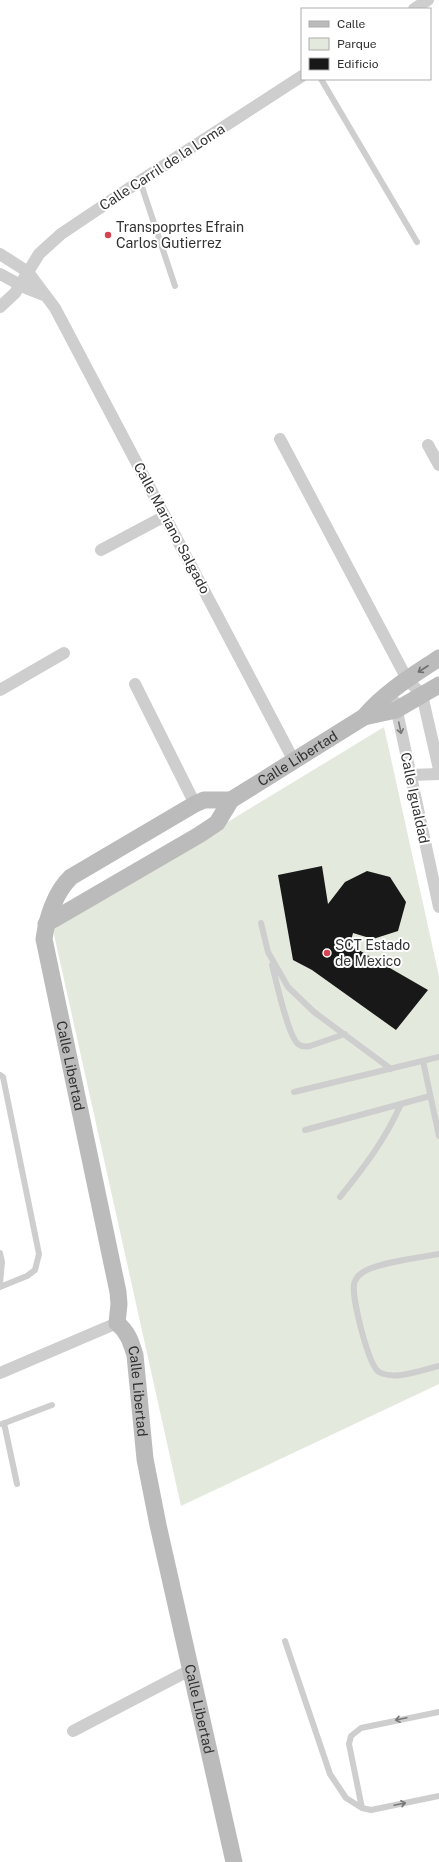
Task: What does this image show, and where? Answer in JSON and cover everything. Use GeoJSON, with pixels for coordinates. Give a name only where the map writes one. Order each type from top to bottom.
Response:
{"type":"FeatureCollection","features":[{"type":"Feature","properties":{"kind":"main road","name":"Calle Libertad"},"geometry":{"type":"LineString","coordinates":[[46,924],[217,823],[231,800],[364,717],[374,705],[392,689],[439,658]]}},
{"type":"Feature","properties":{"kind":"main road","name":"Calle Libertad"},"geometry":{"type":"LineString","coordinates":[[364,717],[396,710],[439,685]]}},
{"type":"Feature","properties":{"kind":"main road","name":"Calle Libertad"},"geometry":{"type":"LineString","coordinates":[[231,800],[204,800],[195,804],[71,877],[64,884],[46,924],[44,939],[45,951],[118,1292],[119,1304],[117,1323],[125,1330],[131,1341],[135,1355],[145,1458],[158,1525],[192,1669],[234,1862]]}},
{"type":"Feature","properties":{"kind":"street"},"geometry":{"type":"LineString","coordinates":[[416,8],[428,0]]}},
{"type":"Feature","properties":{"kind":"street","name":"Calle Carril de la Loma"},"geometry":{"type":"LineString","coordinates":[[0,307],[11,298],[39,254],[61,234],[301,77]]}},
{"type":"Feature","properties":{"kind":"street","name":"Calle Mariano Salgado"},"geometry":{"type":"LineString","coordinates":[[0,254],[29,270],[55,308],[294,761]]}},
{"type":"Feature","properties":{"kind":"street"},"geometry":{"type":"LineString","coordinates":[[0,274],[19,286],[46,296]]}},
{"type":"Feature","properties":{"kind":"street"},"geometry":{"type":"LineString","coordinates":[[280,439],[407,679],[422,695]]}},
{"type":"Feature","properties":{"kind":"street"},"geometry":{"type":"LineString","coordinates":[[428,445],[439,465]]}},
{"type":"Feature","properties":{"kind":"street"},"geometry":{"type":"LineString","coordinates":[[101,550],[166,516]]}},
{"type":"Feature","properties":{"kind":"street"},"geometry":{"type":"LineString","coordinates":[[0,690],[64,652]]}},
{"type":"Feature","properties":{"kind":"street"},"geometry":{"type":"LineString","coordinates":[[135,684],[195,804]]}},
{"type":"Feature","properties":{"kind":"street","name":"Calle Igualdad"},"geometry":{"type":"LineString","coordinates":[[392,689],[439,907]]}},
{"type":"Feature","properties":{"kind":"street","name":"Calle Igualdad"},"geometry":{"type":"LineString","coordinates":[[422,695],[439,769]]}},
{"type":"Feature","properties":{"kind":"street"},"geometry":{"type":"LineString","coordinates":[[410,775],[439,774]]}},
{"type":"Feature","properties":{"kind":"street"},"geometry":{"type":"LineString","coordinates":[[0,1372],[117,1323]]}},
{"type":"Feature","properties":{"kind":"street"},"geometry":{"type":"LineString","coordinates":[[73,1731],[192,1669]]}},
{"type":"Feature","properties":{"kind":"lane"},"geometry":{"type":"LineString","coordinates":[[322,80],[417,242]]}},
{"type":"Feature","properties":{"kind":"lane"},"geometry":{"type":"LineString","coordinates":[[140,181],[175,286]]}},
{"type":"Feature","properties":{"kind":"lane"},"geometry":{"type":"LineString","coordinates":[[261,923],[291,1032],[298,1044],[304,1047],[310,1046],[345,1034]]}},
{"type":"Feature","properties":{"kind":"lane"},"geometry":{"type":"LineString","coordinates":[[268,952],[288,987],[314,1012],[391,1069]]}},
{"type":"Feature","properties":{"kind":"lane"},"geometry":{"type":"LineString","coordinates":[[294,1092],[439,1057]]}},
{"type":"Feature","properties":{"kind":"lane"},"geometry":{"type":"LineString","coordinates":[[423,1061],[439,1136]]}},
{"type":"Feature","properties":{"kind":"lane"},"geometry":{"type":"LineString","coordinates":[[0,1075],[3,1077],[39,1254],[35,1270],[27,1276],[0,1287]]}},
{"type":"Feature","properties":{"kind":"lane"},"geometry":{"type":"LineString","coordinates":[[305,1130],[430,1096]]}},
{"type":"Feature","properties":{"kind":"lane"},"geometry":{"type":"LineString","coordinates":[[340,1197],[380,1146],[390,1130],[401,1104]]}},
{"type":"Feature","properties":{"kind":"lane"},"geometry":{"type":"LineString","coordinates":[[0,1253],[2,1262],[0,1283]]}},
{"type":"Feature","properties":{"kind":"lane"},"geometry":{"type":"LineString","coordinates":[[439,1254],[368,1269],[358,1276],[354,1286],[360,1325],[368,1357],[373,1366],[379,1372],[389,1375],[439,1366]]}},
{"type":"Feature","properties":{"kind":"lane"},"geometry":{"type":"LineString","coordinates":[[17,1484],[2,1424],[52,1405]]}},
{"type":"Feature","properties":{"kind":"lane"},"geometry":{"type":"LineString","coordinates":[[285,1641],[330,1774],[346,1798],[362,1808],[378,1809],[439,1796]]}},
{"type":"Feature","properties":{"kind":"lane"},"geometry":{"type":"LineString","coordinates":[[362,1808],[349,1744],[354,1732],[361,1728],[439,1712]]}},
{"type":"Feature","properties":{"kind":"green space"},"geometry":{"type":"Polygon","coordinates":[[[384,727],[439,976],[439,1384],[181,1506],[53,930],[384,727]]]}},
{"type":"Feature","properties":{"kind":"building","name":"SCT Estado de Mexico"},"geometry":{"type":"Polygon","coordinates":[[[322,866],[328,904],[345,882],[367,871],[390,877],[406,902],[398,931],[373,939],[353,933],[350,945],[428,990],[396,1030],[312,970],[293,960],[278,875],[322,866]]]}},
{"type":"Feature","properties":{"kind":"place","name":"Transpoprtes Efrain Carlos Gutierrez"},"geometry":{"type":"Point","coordinates":[108,235]}},
{"type":"Feature","properties":{"kind":"place","name":"SCT Estado de Mexico"},"geometry":{"type":"Point","coordinates":[327,953]}}]}
